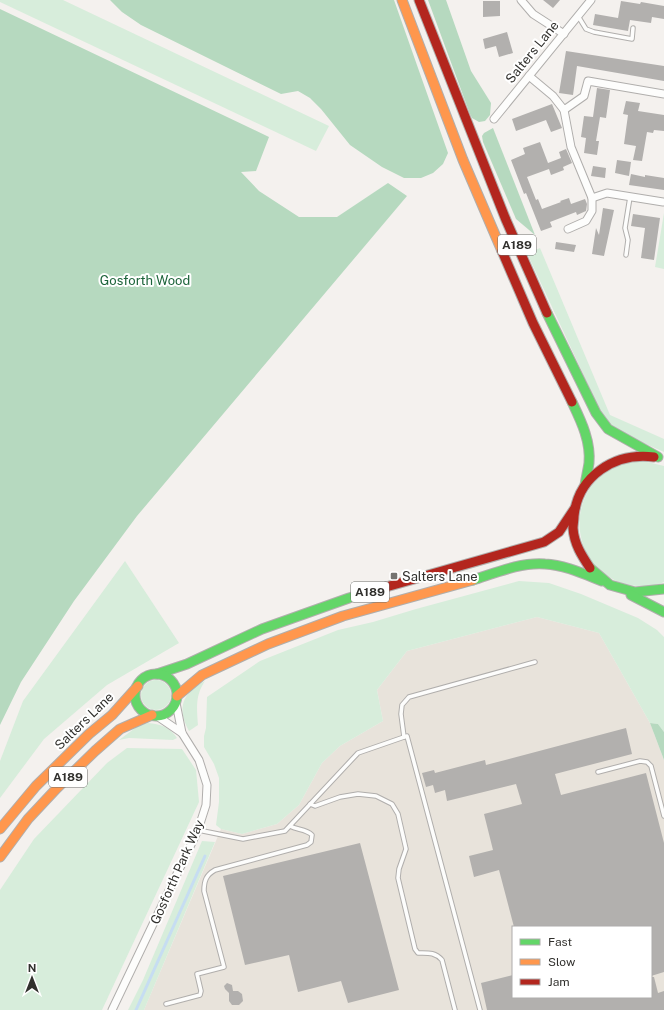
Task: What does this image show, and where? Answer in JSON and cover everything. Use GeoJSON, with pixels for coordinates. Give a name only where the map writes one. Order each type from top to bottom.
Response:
{"type":"FeatureCollection","features":[{"type":"Feature","properties":{"kind":"main road","name":"A189"},"geometry":{"type":"LineString","coordinates":[[402,0],[466,166],[497,241],[533,322],[584,427],[589,449],[589,462],[585,485]]}},
{"type":"Feature","properties":{"kind":"main road","name":"A189"},"geometry":{"type":"LineString","coordinates":[[419,0],[456,97],[506,220],[545,309],[596,413],[602,423],[614,434],[661,458]]}},
{"type":"Feature","properties":{"kind":"main road","name":"A189"},"geometry":{"type":"LineString","coordinates":[[138,686],[141,681],[148,676],[187,664],[262,629],[349,598],[544,542],[558,534],[575,508],[585,485],[602,468],[623,458],[646,456],[661,458]]}},
{"type":"Feature","properties":{"kind":"main road","name":"A189"},"geometry":{"type":"LineString","coordinates":[[575,508],[573,531],[578,548],[586,564],[602,581]]}},
{"type":"Feature","properties":{"kind":"main road","name":"A189"},"geometry":{"type":"LineString","coordinates":[[0,857],[28,819],[57,788],[120,729],[154,715],[169,712],[176,699],[202,675],[275,641],[343,616],[522,566],[536,564],[560,566],[602,581],[624,591],[644,593],[664,589]]}},
{"type":"Feature","properties":{"kind":"main road"},"geometry":{"type":"LineString","coordinates":[[624,591],[664,612]]}},
{"type":"Feature","properties":{"kind":"main road"},"geometry":{"type":"LineString","coordinates":[[157,674],[163,675],[171,680],[176,687],[176,699]]}},
{"type":"Feature","properties":{"kind":"main road"},"geometry":{"type":"LineString","coordinates":[[138,686],[136,693],[138,705],[142,710],[154,715]]}},
{"type":"Feature","properties":{"kind":"main road","name":"Salters Lane"},"geometry":{"type":"LineString","coordinates":[[0,829],[36,786],[89,734],[112,716],[138,686]]}},
{"type":"Feature","properties":{"kind":"street"},"geometry":{"type":"LineString","coordinates":[[521,0],[533,14],[564,34]]}},
{"type":"Feature","properties":{"kind":"street","name":"Salters Lane"},"geometry":{"type":"LineString","coordinates":[[494,119],[591,0]]}},
{"type":"Feature","properties":{"kind":"street"},"geometry":{"type":"LineString","coordinates":[[529,76],[553,96],[564,110],[571,147],[592,198],[592,211],[586,221],[568,228]]}},
{"type":"Feature","properties":{"kind":"street"},"geometry":{"type":"LineString","coordinates":[[564,110],[584,96],[588,81],[664,94]]}},
{"type":"Feature","properties":{"kind":"street"},"geometry":{"type":"LineString","coordinates":[[592,198],[607,193],[663,202]]}},
{"type":"Feature","properties":{"kind":"street","name":"Gosforth Park Way"},"geometry":{"type":"LineString","coordinates":[[112,1010],[198,830],[206,805],[207,785],[200,760],[182,732],[176,699]]}},
{"type":"Feature","properties":{"kind":"street","name":"Gosforth Park Way"},"geometry":{"type":"LineString","coordinates":[[154,715],[182,732]]}},
{"type":"Feature","properties":{"kind":"lane"},"geometry":{"type":"LineString","coordinates":[[578,16],[586,29],[594,32],[632,39],[633,28]]}},
{"type":"Feature","properties":{"kind":"lane"},"geometry":{"type":"LineString","coordinates":[[626,255],[628,240],[625,228],[630,197]]}},
{"type":"Feature","properties":{"kind":"lane"},"geometry":{"type":"LineString","coordinates":[[404,737],[401,714],[402,705],[409,696],[535,662]]}},
{"type":"Feature","properties":{"kind":"lane"},"geometry":{"type":"LineString","coordinates":[[198,830],[243,838],[285,831],[358,752],[407,736],[480,1010]]}},
{"type":"Feature","properties":{"kind":"lane"},"geometry":{"type":"LineString","coordinates":[[598,772],[640,760],[647,762],[651,766],[664,816]]}},
{"type":"Feature","properties":{"kind":"lane"},"geometry":{"type":"LineString","coordinates":[[310,804],[315,806],[340,797],[358,794],[376,796],[392,804],[398,814],[406,848],[399,869],[398,878],[415,948],[418,953],[432,952],[438,955],[442,960],[455,1010]]}},
{"type":"Feature","properties":{"kind":"lane"},"geometry":{"type":"LineString","coordinates":[[166,1004],[200,996],[201,990],[197,974],[224,967],[204,892],[205,878],[209,873],[215,870],[307,846],[311,842],[312,835],[308,832],[290,826]]}},
{"type":"Feature","properties":{"kind":"shaded area"},"geometry":{"type":"Polygon","coordinates":[[[537,617],[599,633],[650,723],[664,760],[664,1010],[144,1010],[221,829],[242,834],[277,824],[299,805],[322,763],[340,746],[383,721],[377,690],[407,651],[537,617]]]}},
{"type":"Feature","properties":{"kind":"green space"},"geometry":{"type":"Polygon","coordinates":[[[0,0],[63,0],[329,126],[316,151],[0,2],[0,0]]]}},
{"type":"Feature","properties":{"kind":"green space"},"geometry":{"type":"Polygon","coordinates":[[[110,0],[394,0],[448,153],[443,164],[433,173],[421,178],[404,178],[382,167],[350,145],[321,109],[310,98],[298,91],[281,94],[141,25],[122,12],[110,0]]]}},
{"type":"Feature","properties":{"kind":"green space"},"geometry":{"type":"Polygon","coordinates":[[[428,0],[446,0],[471,71],[491,103],[490,115],[485,121],[479,122],[472,118],[470,114],[428,0]]]}},
{"type":"Feature","properties":{"kind":"green space","name":"Gosforth Wood"},"geometry":{"type":"Polygon","coordinates":[[[0,9],[269,137],[256,171],[241,172],[259,191],[299,217],[337,217],[388,183],[407,196],[137,516],[74,601],[21,682],[0,725],[0,9]]]}},
{"type":"Feature","properties":{"kind":"green space"},"geometry":{"type":"Polygon","coordinates":[[[493,128],[535,235],[516,219],[483,142],[482,136],[484,133],[493,128]]]}},
{"type":"Feature","properties":{"kind":"green space"},"geometry":{"type":"Polygon","coordinates":[[[664,213],[664,269],[655,267],[664,213]]]}},
{"type":"Feature","properties":{"kind":"green space"},"geometry":{"type":"Polygon","coordinates":[[[540,248],[610,415],[664,439],[664,452],[613,429],[603,417],[527,253],[540,248]]]}},
{"type":"Feature","properties":{"kind":"green space"},"geometry":{"type":"Polygon","coordinates":[[[643,461],[664,466],[664,582],[643,586],[622,583],[604,574],[591,561],[583,544],[580,527],[581,509],[588,492],[599,478],[616,467],[643,461]]]}},
{"type":"Feature","properties":{"kind":"green space"},"geometry":{"type":"Polygon","coordinates":[[[125,561],[179,643],[107,685],[44,739],[0,798],[0,761],[23,701],[125,561]]]}},
{"type":"Feature","properties":{"kind":"green space"},"geometry":{"type":"Polygon","coordinates":[[[519,581],[549,583],[581,594],[638,618],[657,630],[664,637],[664,732],[658,724],[650,723],[599,633],[537,617],[407,651],[377,690],[383,721],[340,746],[322,763],[299,805],[277,824],[242,834],[221,829],[216,825],[219,802],[219,778],[214,764],[204,747],[207,697],[260,661],[338,630],[373,622],[519,581]]]}},
{"type":"Feature","properties":{"kind":"green space"},"geometry":{"type":"Polygon","coordinates":[[[156,680],[162,681],[170,689],[170,701],[162,709],[156,710],[150,709],[142,701],[141,695],[142,689],[150,681],[156,680]]]}},
{"type":"Feature","properties":{"kind":"green space"},"geometry":{"type":"Polygon","coordinates":[[[205,681],[198,697],[198,725],[189,731],[183,715],[184,702],[191,690],[205,681]]]}},
{"type":"Feature","properties":{"kind":"green space"},"geometry":{"type":"Polygon","coordinates":[[[148,723],[157,724],[164,727],[171,731],[177,738],[173,740],[129,738],[119,740],[138,726],[148,723]]]}},
{"type":"Feature","properties":{"kind":"green space"},"geometry":{"type":"Polygon","coordinates":[[[650,723],[658,724],[664,732],[664,760],[650,723]]]}},
{"type":"Feature","properties":{"kind":"green space"},"geometry":{"type":"Polygon","coordinates":[[[127,748],[182,749],[196,770],[199,802],[102,1010],[0,1010],[0,890],[34,839],[107,763],[127,748]]]}},
{"type":"Feature","properties":{"kind":"green space"},"geometry":{"type":"Polygon","coordinates":[[[202,841],[215,842],[144,1010],[128,1010],[143,980],[202,841]]]}},
{"type":"Feature","properties":{"kind":"building"},"geometry":{"type":"Polygon","coordinates":[[[543,0],[560,0],[553,8],[543,0]]]}},
{"type":"Feature","properties":{"kind":"building"},"geometry":{"type":"Polygon","coordinates":[[[483,1],[500,1],[500,16],[483,17],[483,1]]]}},
{"type":"Feature","properties":{"kind":"building"},"geometry":{"type":"Polygon","coordinates":[[[621,1],[640,4],[641,2],[664,6],[664,19],[652,17],[651,23],[630,20],[628,31],[593,25],[595,14],[618,18],[621,1]]]}},
{"type":"Feature","properties":{"kind":"building"},"geometry":{"type":"Polygon","coordinates":[[[507,32],[513,53],[499,57],[496,46],[485,49],[483,39],[507,32]]]}},
{"type":"Feature","properties":{"kind":"building"},"geometry":{"type":"Polygon","coordinates":[[[566,51],[664,66],[664,81],[577,66],[573,95],[559,93],[566,51]]]}},
{"type":"Feature","properties":{"kind":"building"},"geometry":{"type":"Polygon","coordinates":[[[597,88],[610,90],[606,118],[600,117],[596,141],[599,141],[597,155],[584,153],[586,138],[581,137],[584,116],[593,117],[597,88]]]}},
{"type":"Feature","properties":{"kind":"building"},"geometry":{"type":"Polygon","coordinates":[[[626,101],[640,103],[638,111],[664,115],[664,131],[654,130],[653,133],[647,132],[642,161],[633,160],[636,146],[624,144],[628,115],[623,114],[626,101]]]}},
{"type":"Feature","properties":{"kind":"building"},"geometry":{"type":"Polygon","coordinates":[[[552,104],[562,128],[551,132],[546,120],[516,131],[512,119],[552,104]]]}},
{"type":"Feature","properties":{"kind":"building"},"geometry":{"type":"Polygon","coordinates":[[[540,142],[548,163],[561,158],[559,152],[566,149],[572,163],[563,167],[564,170],[551,175],[549,169],[527,177],[536,200],[538,199],[542,209],[569,198],[571,204],[585,199],[587,204],[586,211],[577,215],[576,212],[550,222],[552,227],[541,231],[526,193],[524,194],[511,160],[525,154],[523,148],[540,142]]]}},
{"type":"Feature","properties":{"kind":"building"},"geometry":{"type":"Polygon","coordinates":[[[617,160],[631,162],[629,176],[615,173],[617,160]]]}},
{"type":"Feature","properties":{"kind":"building"},"geometry":{"type":"Polygon","coordinates":[[[593,166],[606,168],[605,178],[591,176],[593,166]]]}},
{"type":"Feature","properties":{"kind":"building"},"geometry":{"type":"Polygon","coordinates":[[[631,174],[645,177],[645,175],[664,178],[664,190],[629,185],[631,174]]]}},
{"type":"Feature","properties":{"kind":"building"},"geometry":{"type":"Polygon","coordinates":[[[603,208],[614,210],[604,256],[592,254],[596,228],[599,235],[603,208]]]}},
{"type":"Feature","properties":{"kind":"building"},"geometry":{"type":"Polygon","coordinates":[[[633,214],[660,218],[654,260],[641,258],[645,228],[631,226],[633,214]]]}},
{"type":"Feature","properties":{"kind":"building"},"geometry":{"type":"Polygon","coordinates":[[[556,242],[576,245],[574,252],[555,249],[556,242]]]}},
{"type":"Feature","properties":{"kind":"building"},"geometry":{"type":"Polygon","coordinates":[[[626,728],[632,754],[555,774],[561,795],[646,773],[664,843],[664,972],[652,976],[652,926],[514,926],[499,870],[474,877],[469,856],[493,850],[484,814],[522,804],[516,784],[447,801],[445,790],[435,793],[433,785],[426,787],[422,773],[434,770],[435,773],[485,760],[486,765],[626,728]]]}},
{"type":"Feature","properties":{"kind":"building"},"geometry":{"type":"Polygon","coordinates":[[[360,843],[399,990],[348,1003],[341,981],[298,992],[289,955],[245,965],[223,876],[360,843]]]}},
{"type":"Feature","properties":{"kind":"building"},"geometry":{"type":"Polygon","coordinates":[[[512,975],[512,998],[652,998],[652,977],[654,977],[658,993],[664,991],[664,1010],[487,1010],[481,983],[512,975]]]}},
{"type":"Feature","properties":{"kind":"building"},"geometry":{"type":"Polygon","coordinates":[[[227,983],[232,985],[233,991],[238,991],[242,994],[243,1001],[239,1005],[232,1005],[229,1001],[229,993],[224,986],[227,983]]]}},
{"type":"Feature","properties":{"kind":"waterway"},"geometry":{"type":"LineString","coordinates":[[136,1010],[205,856]]}},
{"type":"Feature","properties":{"kind":"traffic: fast"},"geometry":{"type":"LineString","coordinates":[[547,313],[596,413],[608,429],[658,457]]}},
{"type":"Feature","properties":{"kind":"traffic: fast"},"geometry":{"type":"LineString","coordinates":[[572,402],[579,416],[587,439],[589,463],[585,485]]}},
{"type":"Feature","properties":{"kind":"traffic: fast"},"geometry":{"type":"LineString","coordinates":[[473,580],[517,566],[545,564],[567,568],[602,581]]}},
{"type":"Feature","properties":{"kind":"traffic: fast"},"geometry":{"type":"LineString","coordinates":[[590,568],[610,585],[635,592],[664,589]]}},
{"type":"Feature","properties":{"kind":"traffic: fast"},"geometry":{"type":"LineString","coordinates":[[157,674],[187,664],[262,629],[349,598],[386,587]]}},
{"type":"Feature","properties":{"kind":"traffic: fast"},"geometry":{"type":"LineString","coordinates":[[631,595],[664,612]]}},
{"type":"Feature","properties":{"kind":"traffic: fast"},"geometry":{"type":"LineString","coordinates":[[156,674],[171,680],[177,695],[171,710],[156,716],[141,710],[135,695],[141,680],[156,674]]}},
{"type":"Feature","properties":{"kind":"traffic: slow"},"geometry":{"type":"LineString","coordinates":[[402,0],[463,160],[502,251]]}},
{"type":"Feature","properties":{"kind":"traffic: slow"},"geometry":{"type":"LineString","coordinates":[[177,696],[202,675],[268,644],[343,616],[473,580]]}},
{"type":"Feature","properties":{"kind":"traffic: slow"},"geometry":{"type":"LineString","coordinates":[[0,829],[36,786],[89,734],[112,715],[138,686]]}},
{"type":"Feature","properties":{"kind":"traffic: slow"},"geometry":{"type":"LineString","coordinates":[[0,857],[28,819],[95,751],[120,729],[152,715]]}},
{"type":"Feature","properties":{"kind":"traffic: jam"},"geometry":{"type":"LineString","coordinates":[[419,0],[506,220],[547,313]]}},
{"type":"Feature","properties":{"kind":"traffic: jam"},"geometry":{"type":"LineString","coordinates":[[502,251],[533,323],[572,402]]}},
{"type":"Feature","properties":{"kind":"traffic: jam"},"geometry":{"type":"LineString","coordinates":[[590,568],[577,545],[573,528],[577,502],[583,489],[591,478],[613,463],[626,458],[640,456],[654,457]]}},
{"type":"Feature","properties":{"kind":"traffic: jam"},"geometry":{"type":"LineString","coordinates":[[386,587],[544,542],[559,532],[575,508]]}},
{"type":"Feature","properties":{"kind":"place","name":"Salters Lane"},"geometry":{"type":"Point","coordinates":[394,576]}}]}
